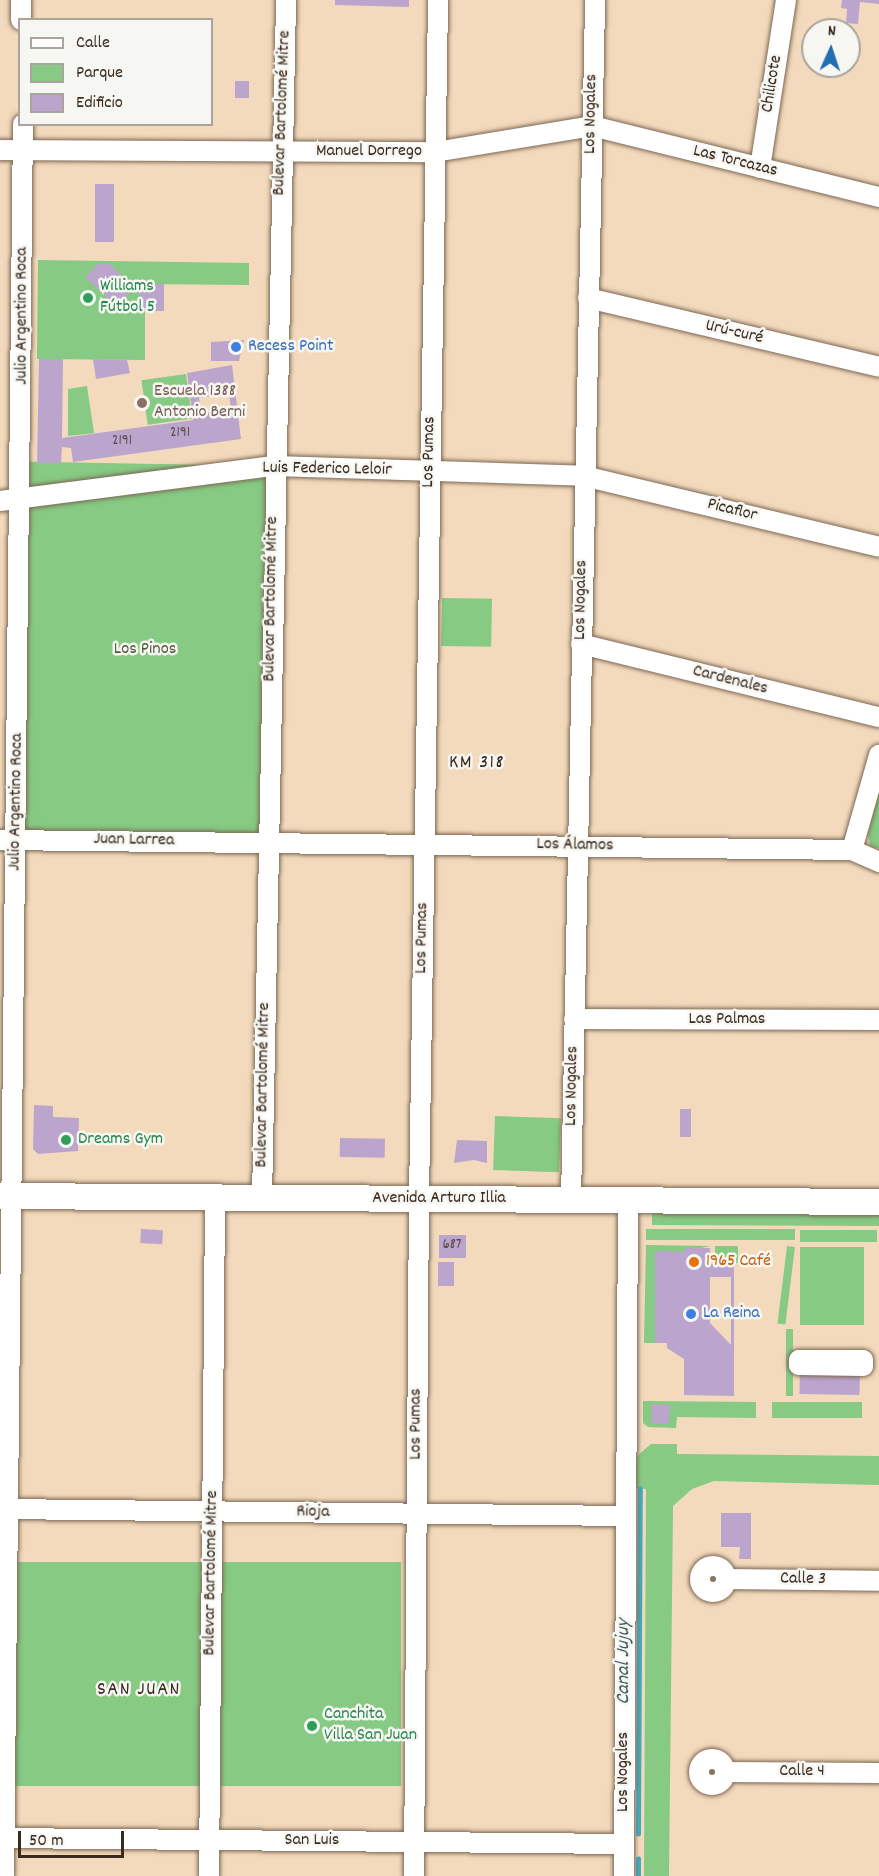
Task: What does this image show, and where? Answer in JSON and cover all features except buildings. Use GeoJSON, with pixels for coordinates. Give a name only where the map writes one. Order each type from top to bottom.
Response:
{"type":"FeatureCollection","features":[{"type":"Feature","properties":{"kind":"main road","name":"Avenida Arturo Illia"},"geometry":{"type":"LineString","coordinates":[[5,1196],[879,1202]]}},
{"type":"Feature","properties":{"kind":"street"},"geometry":{"type":"LineString","coordinates":[[21,0],[21,18]]}},
{"type":"Feature","properties":{"kind":"street","name":"Bulevar Bartolomé Mitre"},"geometry":{"type":"LineString","coordinates":[[262,1198],[274,466],[286,0]]}},
{"type":"Feature","properties":{"kind":"street","name":"Los Pumas"},"geometry":{"type":"LineString","coordinates":[[414,1876],[418,1199],[438,0]]}},
{"type":"Feature","properties":{"kind":"street","name":"Los Nogales"},"geometry":{"type":"LineString","coordinates":[[571,1200],[595,0]]}},
{"type":"Feature","properties":{"kind":"street","name":"Chilicote"},"geometry":{"type":"LineString","coordinates":[[760,168],[786,0]]}},
{"type":"Feature","properties":{"kind":"street","name":"Julio Argentino Roca"},"geometry":{"type":"LineString","coordinates":[[4,1876],[2,1838],[8,840],[21,501],[23,126]]}},
{"type":"Feature","properties":{"kind":"street","name":"Manuel Dorrego"},"geometry":{"type":"LineString","coordinates":[[0,150],[435,152],[592,126]]}},
{"type":"Feature","properties":{"kind":"street","name":"Las Torcazas"},"geometry":{"type":"LineString","coordinates":[[592,126],[879,197]]}},
{"type":"Feature","properties":{"kind":"street","name":"Urú-curé"},"geometry":{"type":"LineString","coordinates":[[588,298],[879,367]]}},
{"type":"Feature","properties":{"kind":"street","name":"Luis Federico Leloir"},"geometry":{"type":"LineString","coordinates":[[0,501],[21,501],[274,466],[584,476]]}},
{"type":"Feature","properties":{"kind":"street","name":"Picaflor"},"geometry":{"type":"LineString","coordinates":[[584,476],[879,547]]}},
{"type":"Feature","properties":{"kind":"street","name":"Cardenales"},"geometry":{"type":"LineString","coordinates":[[581,644],[879,717]]}},
{"type":"Feature","properties":{"kind":"street"},"geometry":{"type":"LineString","coordinates":[[852,850],[879,755]]}},
{"type":"Feature","properties":{"kind":"street","name":"Juan Larrea"},"geometry":{"type":"LineString","coordinates":[[8,840],[268,843]]}},
{"type":"Feature","properties":{"kind":"street","name":"Los Álamos"},"geometry":{"type":"LineString","coordinates":[[268,843],[852,850],[879,862]]}},
{"type":"Feature","properties":{"kind":"street","name":"Las Palmas"},"geometry":{"type":"LineString","coordinates":[[574,1019],[879,1020]]}},
{"type":"Feature","properties":{"kind":"street","name":"Bulevar Bartolomé Mitre"},"geometry":{"type":"LineString","coordinates":[[209,1876],[215,1198]]}},
{"type":"Feature","properties":{"kind":"street","name":"Los Nogales"},"geometry":{"type":"LineString","coordinates":[[624,1876],[628,1201]]}},
{"type":"Feature","properties":{"kind":"street"},"geometry":{"type":"LineString","coordinates":[[797,1362],[865,1363]]}},
{"type":"Feature","properties":{"kind":"street","name":"Rioja"},"geometry":{"type":"LineString","coordinates":[[4,1509],[626,1516]]}},
{"type":"Feature","properties":{"kind":"street","name":"Calle 3"},"geometry":{"type":"LineString","coordinates":[[726,1579],[879,1581]]}},
{"type":"Feature","properties":{"kind":"street","name":"Calle 4"},"geometry":{"type":"LineString","coordinates":[[726,1772],[879,1773]]}},
{"type":"Feature","properties":{"kind":"street","name":"San Luis"},"geometry":{"type":"LineString","coordinates":[[2,1838],[624,1844]]}},
{"type":"Feature","properties":{"kind":"green space","name":"Williams Fútbol 5"},"geometry":{"type":"Polygon","coordinates":[[[38,260],[249,263],[249,285],[139,284],[139,310],[145,310],[145,360],[37,359],[38,260]]]}},
{"type":"Feature","properties":{"kind":"green space"},"geometry":{"type":"Polygon","coordinates":[[[186,374],[192,419],[148,425],[141,380],[186,374]]]}},
{"type":"Feature","properties":{"kind":"green space"},"geometry":{"type":"Polygon","coordinates":[[[87,386],[94,433],[68,436],[68,389],[87,386]]]}},
{"type":"Feature","properties":{"kind":"green space","name":"Los Pinos"},"geometry":{"type":"Polygon","coordinates":[[[19,462],[274,466],[267,843],[12,838],[19,462]]]}},
{"type":"Feature","properties":{"kind":"green space"},"geometry":{"type":"Polygon","coordinates":[[[442,598],[492,599],[491,647],[441,646],[442,598]]]}},
{"type":"Feature","properties":{"kind":"green space"},"geometry":{"type":"Polygon","coordinates":[[[879,789],[879,849],[870,846],[868,834],[879,789]]]}},
{"type":"Feature","properties":{"kind":"green space"},"geometry":{"type":"Polygon","coordinates":[[[495,1116],[561,1118],[559,1172],[493,1170],[495,1116]]]}},
{"type":"Feature","properties":{"kind":"green space"},"geometry":{"type":"Polygon","coordinates":[[[670,1210],[879,1211],[879,1226],[652,1225],[652,1214],[670,1210]]]}},
{"type":"Feature","properties":{"kind":"green space"},"geometry":{"type":"Polygon","coordinates":[[[646,1229],[795,1229],[795,1240],[646,1240],[646,1229]]]}},
{"type":"Feature","properties":{"kind":"green space"},"geometry":{"type":"Polygon","coordinates":[[[800,1230],[877,1230],[877,1242],[800,1242],[800,1230]]]}},
{"type":"Feature","properties":{"kind":"green space"},"geometry":{"type":"Polygon","coordinates":[[[646,1245],[710,1246],[685,1252],[655,1252],[655,1343],[644,1343],[646,1245]]]}},
{"type":"Feature","properties":{"kind":"green space"},"geometry":{"type":"Polygon","coordinates":[[[715,1246],[738,1246],[738,1263],[715,1263],[715,1246]]]}},
{"type":"Feature","properties":{"kind":"green space"},"geometry":{"type":"Polygon","coordinates":[[[787,1246],[795,1247],[785,1324],[777,1323],[787,1246]]]}},
{"type":"Feature","properties":{"kind":"green space"},"geometry":{"type":"Polygon","coordinates":[[[800,1247],[864,1247],[864,1325],[800,1325],[800,1247]]]}},
{"type":"Feature","properties":{"kind":"green space"},"geometry":{"type":"Polygon","coordinates":[[[786,1329],[793,1329],[793,1396],[786,1396],[786,1329]]]}},
{"type":"Feature","properties":{"kind":"green space"},"geometry":{"type":"Polygon","coordinates":[[[643,1401],[756,1402],[756,1418],[677,1417],[676,1428],[648,1427],[643,1423],[643,1401]]]}},
{"type":"Feature","properties":{"kind":"green space"},"geometry":{"type":"Polygon","coordinates":[[[772,1402],[862,1402],[862,1418],[772,1418],[772,1402]]]}},
{"type":"Feature","properties":{"kind":"green space"},"geometry":{"type":"Polygon","coordinates":[[[651,1444],[677,1444],[677,1454],[879,1456],[879,1485],[714,1481],[692,1489],[673,1506],[669,1876],[644,1876],[646,1489],[635,1488],[637,1456],[651,1444]]]}},
{"type":"Feature","properties":{"kind":"green space"},"geometry":{"type":"Polygon","coordinates":[[[15,1562],[401,1562],[401,1786],[15,1786],[15,1562]]]}},
{"type":"Feature","properties":{"kind":"waterway","name":"Canal Jujuy"},"geometry":{"type":"LineString","coordinates":[[638,1834],[640,1489]]}},
{"type":"Feature","properties":{"kind":"waterway","name":"Canal Jujuy"},"geometry":{"type":"LineString","coordinates":[[638,1859],[638,1876]]}},
{"type":"Feature","properties":{"kind":"place","name":"Williams Fútbol 5"},"geometry":{"type":"Point","coordinates":[88,298]}},
{"type":"Feature","properties":{"kind":"place","name":"Recess Point"},"geometry":{"type":"Point","coordinates":[236,347]}},
{"type":"Feature","properties":{"kind":"place","name":"Escuela 1388 Antonio Berni"},"geometry":{"type":"Point","coordinates":[142,403]}},
{"type":"Feature","properties":{"kind":"place","name":"Dreams Gym"},"geometry":{"type":"Point","coordinates":[66,1140]}},
{"type":"Feature","properties":{"kind":"place","name":"1965 Café"},"geometry":{"type":"Point","coordinates":[694,1262]}},
{"type":"Feature","properties":{"kind":"place","name":"La Reina"},"geometry":{"type":"Point","coordinates":[691,1314]}},
{"type":"Feature","properties":{"kind":"place","name":"Canchita Villa San Juan"},"geometry":{"type":"Point","coordinates":[312,1726]}},
{"type":"Feature","properties":{"kind":"district","name":"KM 318"},"geometry":{"type":"Point","coordinates":[477,763]}},
{"type":"Feature","properties":{"kind":"district","name":"SAN JUAN"},"geometry":{"type":"Point","coordinates":[139,1690]}}]}
